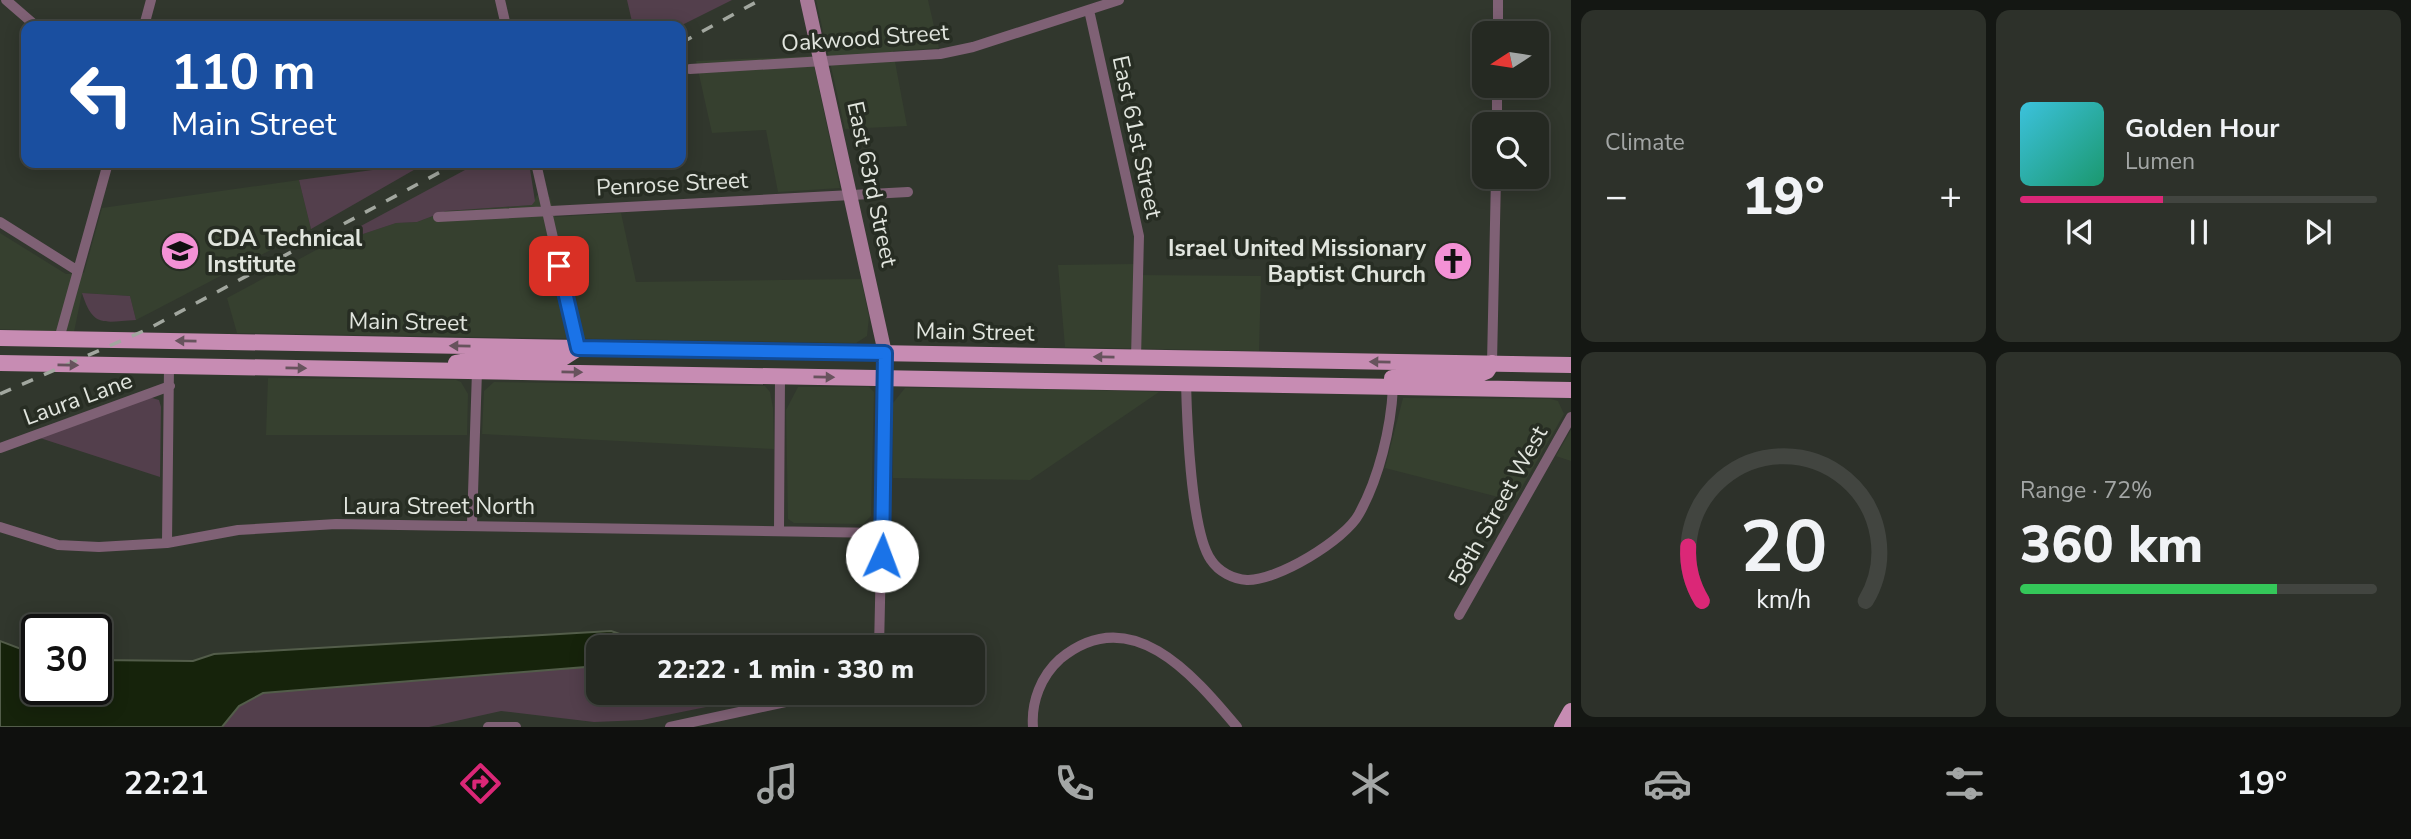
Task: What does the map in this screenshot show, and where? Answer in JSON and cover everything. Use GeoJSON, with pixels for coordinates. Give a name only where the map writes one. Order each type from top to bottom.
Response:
{"type":"FeatureCollection","features":[{"type":"Feature","properties":{"kind":"main road","name":"Main Street"},"geometry":{"type":"LineString","coordinates":[[0,338],[1571,365]]}},
{"type":"Feature","properties":{"kind":"main road"},"geometry":{"type":"LineString","coordinates":[[405,370],[485,358],[563,358],[578,348]]}},
{"type":"Feature","properties":{"kind":"main road","name":"Main Street"},"geometry":{"type":"LineString","coordinates":[[0,363],[1571,390]]}},
{"type":"Feature","properties":{"kind":"main road"},"geometry":{"type":"LineString","coordinates":[[1327,386],[1418,375],[1477,375],[1487,372],[1492,363]]}},
{"type":"Feature","properties":{"kind":"main road"},"geometry":{"type":"LineString","coordinates":[[1562,727],[1571,711]]}},
{"type":"Feature","properties":{"kind":"street"},"geometry":{"type":"LineString","coordinates":[[6,0],[30,21]]}},
{"type":"Feature","properties":{"kind":"street"},"geometry":{"type":"LineString","coordinates":[[145,21],[151,0]]}},
{"type":"Feature","properties":{"kind":"street"},"geometry":{"type":"LineString","coordinates":[[500,0],[505,21]]}},
{"type":"Feature","properties":{"kind":"street","name":"East 63rd Street"},"geometry":{"type":"LineString","coordinates":[[807,0],[885,353],[885,378]]}},
{"type":"Feature","properties":{"kind":"street","name":"Oakwood Street"},"geometry":{"type":"LineString","coordinates":[[690,68],[940,54],[973,47],[1119,0]]}},
{"type":"Feature","properties":{"kind":"street"},"geometry":{"type":"LineString","coordinates":[[1498,0],[1498,21]]}},
{"type":"Feature","properties":{"kind":"street","name":"East 61st Street"},"geometry":{"type":"LineString","coordinates":[[1089,10],[1139,236],[1136,358]]}},
{"type":"Feature","properties":{"kind":"street"},"geometry":{"type":"LineString","coordinates":[[59,339],[106,168]]}},
{"type":"Feature","properties":{"kind":"street"},"geometry":{"type":"LineString","coordinates":[[537,168],[578,348]]}},
{"type":"Feature","properties":{"kind":"street"},"geometry":{"type":"LineString","coordinates":[[1492,363],[1496,189]]}},
{"type":"Feature","properties":{"kind":"street","name":"Penrose Street"},"geometry":{"type":"LineString","coordinates":[[438,217],[908,192]]}},
{"type":"Feature","properties":{"kind":"street"},"geometry":{"type":"LineString","coordinates":[[0,222],[78,271]]}},
{"type":"Feature","properties":{"kind":"street"},"geometry":{"type":"LineString","coordinates":[[254,368],[255,342]]}},
{"type":"Feature","properties":{"kind":"street"},"geometry":{"type":"LineString","coordinates":[[167,543],[169,366]]}},
{"type":"Feature","properties":{"kind":"street"},"geometry":{"type":"LineString","coordinates":[[472,524],[477,371]]}},
{"type":"Feature","properties":{"kind":"street"},"geometry":{"type":"LineString","coordinates":[[779,531],[780,377]]}},
{"type":"Feature","properties":{"kind":"street"},"geometry":{"type":"LineString","coordinates":[[879,635],[885,378]]}},
{"type":"Feature","properties":{"kind":"street"},"geometry":{"type":"LineString","coordinates":[[1186,383],[1194,492],[1204,548],[1222,572],[1247,580],[1282,570],[1301,561],[1352,525],[1378,467],[1389,422],[1393,387]]}},
{"type":"Feature","properties":{"kind":"street","name":"Laura Lane"},"geometry":{"type":"LineString","coordinates":[[0,448],[170,386]]}},
{"type":"Feature","properties":{"kind":"street","name":"58th Street West"},"geometry":{"type":"LineString","coordinates":[[1459,615],[1571,417]]}},
{"type":"Feature","properties":{"kind":"street","name":"Laura Street North"},"geometry":{"type":"LineString","coordinates":[[0,527],[58,545],[99,547],[167,543],[238,530],[311,525],[472,524],[883,533]]}},
{"type":"Feature","properties":{"kind":"street"},"geometry":{"type":"LineString","coordinates":[[1033,727],[1037,692],[1049,668],[1079,644],[1112,637],[1137,639],[1189,674],[1237,727]]}},
{"type":"Feature","properties":{"kind":"street"},"geometry":{"type":"LineString","coordinates":[[670,727],[710,723],[780,705]]}},
{"type":"Feature","properties":{"kind":"street"},"geometry":{"type":"LineString","coordinates":[[488,727],[516,727]]}},
{"type":"Feature","properties":{"kind":"shaded area"},"geometry":{"type":"Polygon","coordinates":[[[627,0],[732,0],[686,23],[632,21],[627,0]]]}},
{"type":"Feature","properties":{"kind":"shaded area"},"geometry":{"type":"Polygon","coordinates":[[[816,0],[928,0],[939,48],[893,51],[907,126],[845,129],[816,0]]]}},
{"type":"Feature","properties":{"kind":"shaded area"},"geometry":{"type":"Polygon","coordinates":[[[812,56],[840,188],[778,192],[766,130],[712,133],[696,61],[812,56]]]}},
{"type":"Feature","properties":{"kind":"shaded area"},"geometry":{"type":"Polygon","coordinates":[[[389,168],[417,168],[311,229],[299,180],[389,168]]]}},
{"type":"Feature","properties":{"kind":"shaded area"},"geometry":{"type":"Polygon","coordinates":[[[469,168],[530,168],[535,201],[532,205],[446,211],[417,222],[396,223],[318,249],[469,168]]]}},
{"type":"Feature","properties":{"kind":"shaded area","name":"CDA Technical Institute"},"geometry":{"type":"Polygon","coordinates":[[[299,180],[311,229],[136,320],[130,296],[82,293],[74,332],[0,329],[0,233],[66,274],[84,273],[102,208],[299,180]]]}},
{"type":"Feature","properties":{"kind":"shaded area"},"geometry":{"type":"Polygon","coordinates":[[[537,195],[550,197],[555,217],[621,213],[636,282],[861,279],[869,317],[867,336],[856,343],[237,333],[227,298],[318,249],[396,223],[417,222],[446,211],[532,205],[537,195]]]}},
{"type":"Feature","properties":{"kind":"shaded area"},"geometry":{"type":"Polygon","coordinates":[[[1134,264],[1134,275],[1261,276],[1259,351],[1065,347],[1058,265],[1134,264]]]}},
{"type":"Feature","properties":{"kind":"shaded area"},"geometry":{"type":"Polygon","coordinates":[[[82,293],[130,296],[136,320],[107,322],[95,317],[82,293]]]}},
{"type":"Feature","properties":{"kind":"shaded area"},"geometry":{"type":"Polygon","coordinates":[[[268,378],[456,380],[461,382],[468,394],[467,435],[266,435],[268,378]]]}},
{"type":"Feature","properties":{"kind":"shaded area"},"geometry":{"type":"Polygon","coordinates":[[[494,382],[765,386],[770,392],[773,408],[774,449],[482,434],[484,391],[494,382]]]}},
{"type":"Feature","properties":{"kind":"shaded area"},"geometry":{"type":"Polygon","coordinates":[[[798,387],[869,387],[874,392],[871,516],[863,524],[794,523],[788,519],[786,410],[798,387]]]}},
{"type":"Feature","properties":{"kind":"shaded area"},"geometry":{"type":"Polygon","coordinates":[[[905,388],[1159,392],[1030,480],[893,478],[893,403],[905,388]]]}},
{"type":"Feature","properties":{"kind":"shaded area"},"geometry":{"type":"Polygon","coordinates":[[[149,397],[159,400],[161,407],[160,477],[40,438],[149,397]]]}},
{"type":"Feature","properties":{"kind":"shaded area"},"geometry":{"type":"Polygon","coordinates":[[[1403,398],[1551,399],[1558,401],[1564,414],[1514,501],[1385,468],[1403,398]]]}},
{"type":"Feature","properties":{"kind":"shaded area"},"geometry":{"type":"Polygon","coordinates":[[[1571,430],[1571,461],[1556,456],[1571,430]]]}},
{"type":"Feature","properties":{"kind":"shaded area"},"geometry":{"type":"Polygon","coordinates":[[[611,631],[623,635],[586,635],[586,667],[263,693],[239,706],[222,727],[0,727],[0,641],[21,649],[21,705],[112,705],[112,660],[193,661],[214,654],[611,631]]]}},
{"type":"Feature","properties":{"kind":"shaded area"},"geometry":{"type":"Polygon","coordinates":[[[586,667],[586,705],[716,705],[642,720],[594,722],[501,711],[429,727],[222,727],[239,706],[263,693],[586,667]]]}},
{"type":"Feature","properties":{"kind":"railway"},"geometry":{"type":"LineString","coordinates":[[686,40],[760,0]]}},
{"type":"Feature","properties":{"kind":"railway"},"geometry":{"type":"LineString","coordinates":[[0,394],[148,329],[448,168]]}},
{"type":"Feature","properties":{"kind":"place","name":"CDA Technical Institute"},"geometry":{"type":"Point","coordinates":[180,251]}},
{"type":"Feature","properties":{"kind":"place","name":"Israel United Missionary Baptist Church"},"geometry":{"type":"Point","coordinates":[1453,261]}},
{"type":"Feature","properties":{"kind":"route"},"geometry":{"type":"LineString","coordinates":[[559,266],[578,348],[885,353],[882,556]]}}]}
